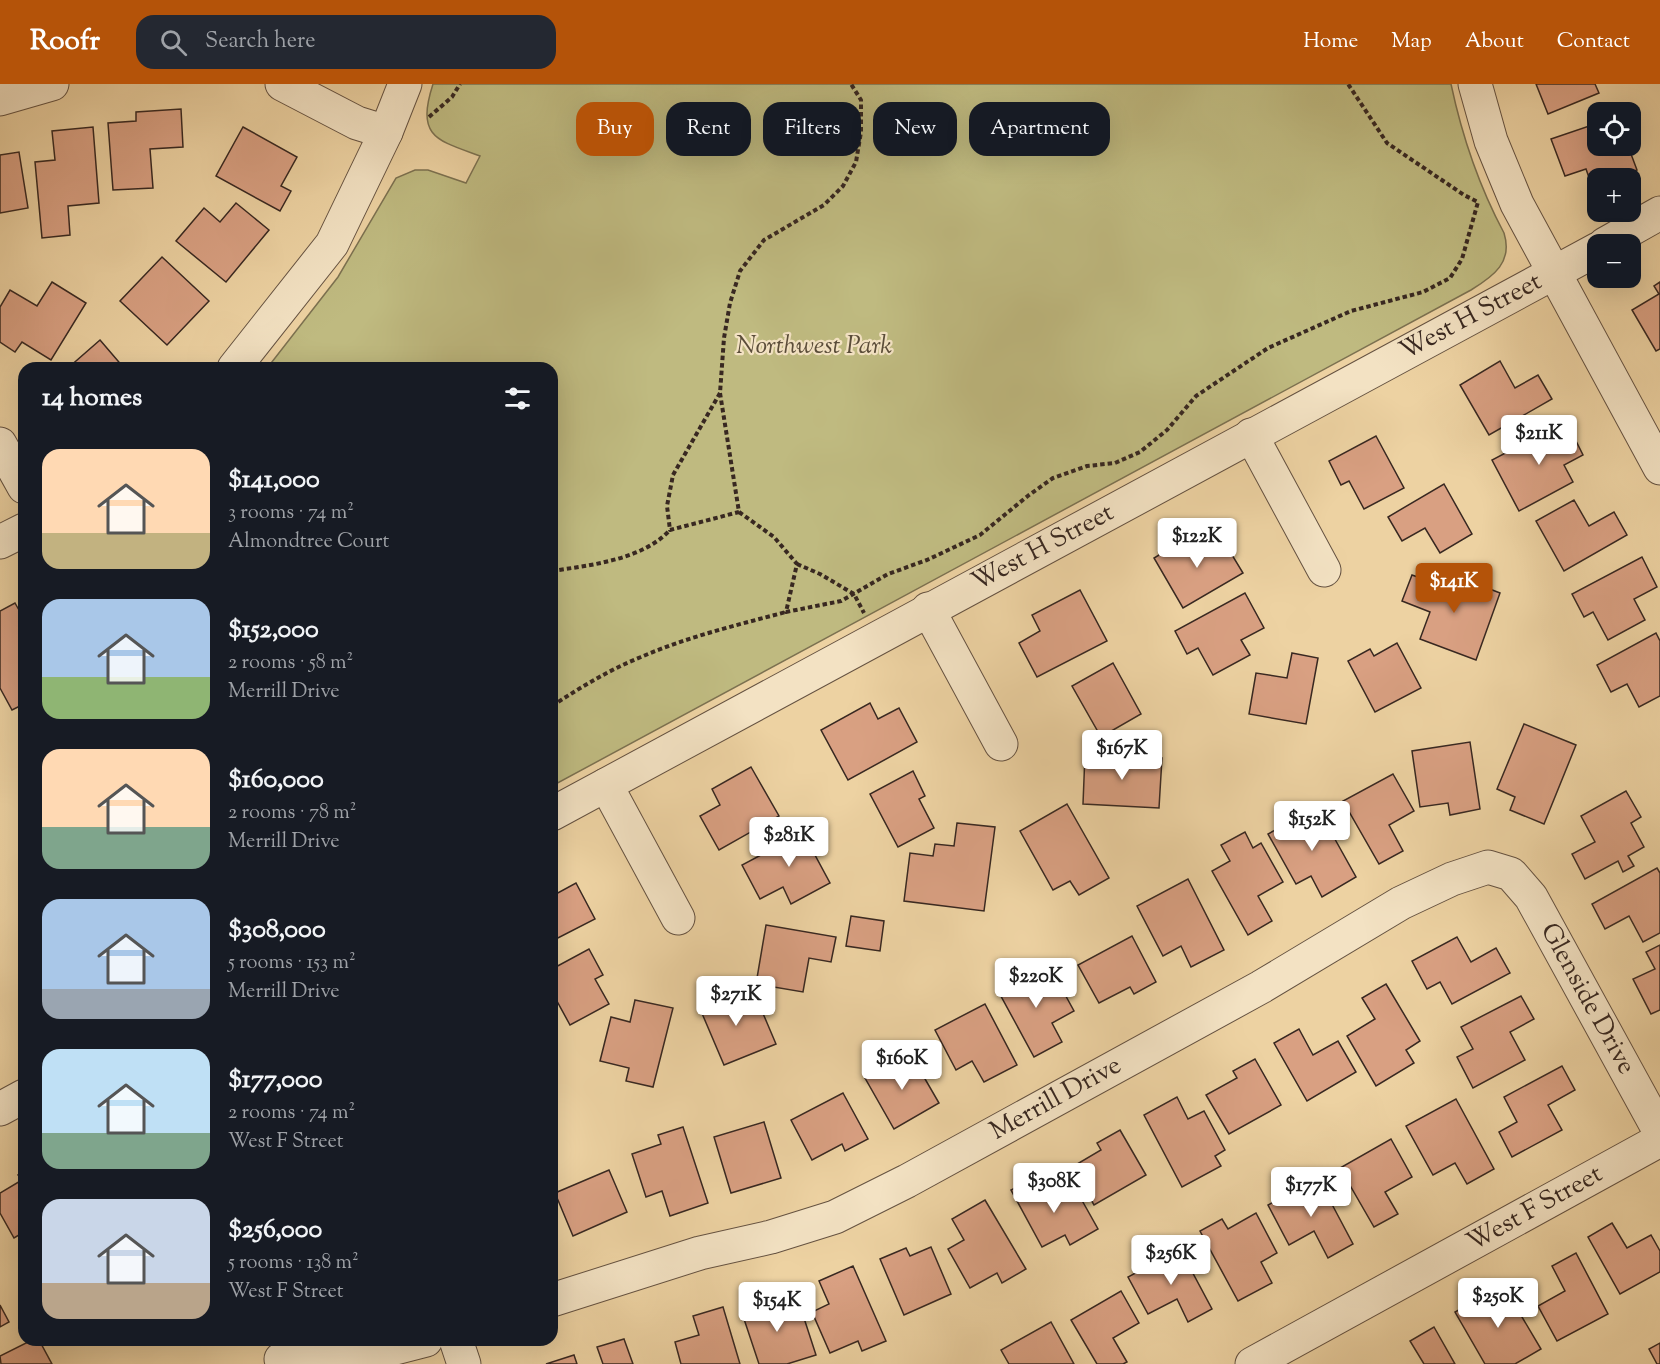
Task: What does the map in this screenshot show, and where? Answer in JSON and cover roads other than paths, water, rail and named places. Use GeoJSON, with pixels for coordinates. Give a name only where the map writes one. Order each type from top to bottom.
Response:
{"type":"FeatureCollection","features":[{"type":"Feature","properties":{"kind":"street"},"geometry":{"type":"LineString","coordinates":[[0,99],[52,84]]}},
{"type":"Feature","properties":{"kind":"street"},"geometry":{"type":"LineString","coordinates":[[282,84],[357,123],[386,132]]}},
{"type":"Feature","properties":{"kind":"street"},"geometry":{"type":"LineString","coordinates":[[239,362],[332,244],[386,132],[405,84]]}},
{"type":"Feature","properties":{"kind":"street"},"geometry":{"type":"LineString","coordinates":[[1475,84],[1484,124],[1502,170],[1553,273],[1660,468]]}},
{"type":"Feature","properties":{"kind":"street"},"geometry":{"type":"LineString","coordinates":[[1623,234],[1660,213]]}},
{"type":"Feature","properties":{"kind":"street","name":"West H Street"},"geometry":{"type":"LineString","coordinates":[[558,811],[1587,255]]}},
{"type":"Feature","properties":{"kind":"street"},"geometry":{"type":"LineString","coordinates":[[1251,435],[1324,570]]}},
{"type":"Feature","properties":{"kind":"street"},"geometry":{"type":"LineString","coordinates":[[0,444],[18,476]]}},
{"type":"Feature","properties":{"kind":"street"},"geometry":{"type":"LineString","coordinates":[[0,542],[18,533]]}},
{"type":"Feature","properties":{"kind":"street"},"geometry":{"type":"LineString","coordinates":[[928,609],[1001,744]]}},
{"type":"Feature","properties":{"kind":"street"},"geometry":{"type":"LineString","coordinates":[[606,785],[678,918]]}},
{"type":"Feature","properties":{"kind":"street","name":"Merrill Drive"},"geometry":{"type":"LineString","coordinates":[[558,1298],[700,1253],[771,1237],[835,1217],[907,1181],[1261,987],[1401,903],[1452,879],[1488,867],[1511,874],[1531,897]]}},
{"type":"Feature","properties":{"kind":"street","name":"Glenside Drive"},"geometry":{"type":"LineString","coordinates":[[1531,897],[1660,1132]]}},
{"type":"Feature","properties":{"kind":"street"},"geometry":{"type":"LineString","coordinates":[[0,1109],[18,1099]]}},
{"type":"Feature","properties":{"kind":"street","name":"West F Street"},"geometry":{"type":"LineString","coordinates":[[1252,1364],[1660,1140]]}},
{"type":"Feature","properties":{"kind":"street"},"geometry":{"type":"LineString","coordinates":[[281,1359],[350,1360],[403,1346]]}},
{"type":"Feature","properties":{"kind":"street"},"geometry":{"type":"LineString","coordinates":[[458,1346],[464,1364]]}},
{"type":"Feature","properties":{"kind":"park label","name":"Northwest Park"},"geometry":{"type":"Point","coordinates":[814,346]}}]}
